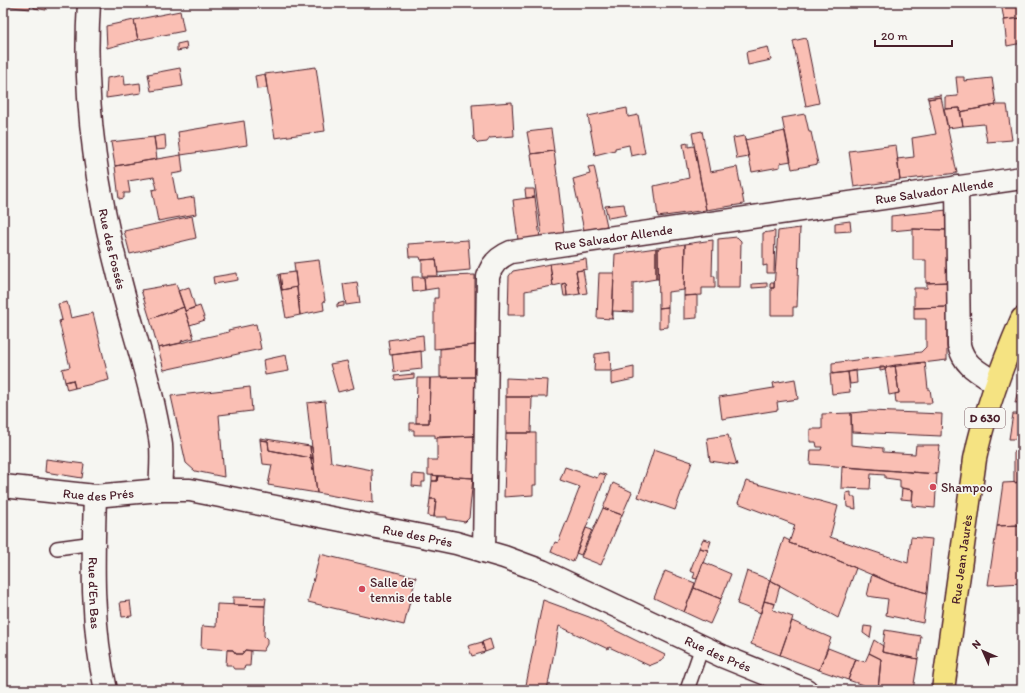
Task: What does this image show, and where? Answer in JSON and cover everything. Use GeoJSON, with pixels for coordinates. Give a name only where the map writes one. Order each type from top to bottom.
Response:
{"type":"FeatureCollection","features":[{"type":"Feature","properties":{"kind":"main road","name":"Rue Jean Jaurès"},"geometry":{"type":"LineString","coordinates":[[943,690],[975,459],[980,433],[996,382],[1022,319]]}},
{"type":"Feature","properties":{"kind":"street","name":"Rue des Fossés"},"geometry":{"type":"LineString","coordinates":[[89,3],[87,63],[92,135],[112,249],[154,407],[160,444],[160,490]]}},
{"type":"Feature","properties":{"kind":"street","name":"Rue Salvador Allende"},"geometry":{"type":"LineString","coordinates":[[484,551],[488,277],[492,266],[502,256],[511,252],[1022,178]]}},
{"type":"Feature","properties":{"kind":"street"},"geometry":{"type":"LineString","coordinates":[[957,187],[959,345],[965,360],[972,367],[996,382]]}},
{"type":"Feature","properties":{"kind":"street","name":"Rue des Prés"},"geometry":{"type":"LineString","coordinates":[[3,486],[95,496],[160,490],[190,490],[432,538],[484,551],[542,572],[751,669],[806,690]]}},
{"type":"Feature","properties":{"kind":"street","name":"Rue d'En Bas"},"geometry":{"type":"LineString","coordinates":[[95,496],[95,616],[100,662],[106,690]]}},
{"type":"Feature","properties":{"kind":"lane"},"geometry":{"type":"LineString","coordinates":[[57,548],[94,543]]}},
{"type":"Feature","properties":{"kind":"lane"},"geometry":{"type":"LineString","coordinates":[[687,690],[702,647]]}},
{"type":"Feature","properties":{"kind":"building"},"geometry":{"type":"Polygon","coordinates":[[[3,3],[31,3],[30,9],[3,6],[3,3]]]}},
{"type":"Feature","properties":{"kind":"building"},"geometry":{"type":"Polygon","coordinates":[[[34,3],[47,3],[46,10],[34,8],[34,3]]]}},
{"type":"Feature","properties":{"kind":"building"},"geometry":{"type":"Polygon","coordinates":[[[1001,3],[1022,3],[1022,18],[1004,20],[1001,3]]]}},
{"type":"Feature","properties":{"kind":"building"},"geometry":{"type":"Polygon","coordinates":[[[180,11],[184,31],[138,40],[134,20],[180,11]]]}},
{"type":"Feature","properties":{"kind":"building"},"geometry":{"type":"Polygon","coordinates":[[[1022,18],[1022,43],[1007,46],[1004,20],[1022,18]]]}},
{"type":"Feature","properties":{"kind":"building"},"geometry":{"type":"Polygon","coordinates":[[[134,20],[138,40],[107,48],[106,26],[134,20]]]}},
{"type":"Feature","properties":{"kind":"building"},"geometry":{"type":"Polygon","coordinates":[[[806,38],[819,103],[806,106],[793,41],[806,38]]]}},
{"type":"Feature","properties":{"kind":"building"},"geometry":{"type":"Polygon","coordinates":[[[186,42],[187,49],[177,51],[177,44],[186,42]]]}},
{"type":"Feature","properties":{"kind":"building"},"geometry":{"type":"Polygon","coordinates":[[[768,47],[771,60],[748,65],[746,52],[768,47]]]}},
{"type":"Feature","properties":{"kind":"building"},"geometry":{"type":"Polygon","coordinates":[[[316,67],[325,131],[275,138],[265,74],[316,67]]]}},
{"type":"Feature","properties":{"kind":"building"},"geometry":{"type":"Polygon","coordinates":[[[180,68],[183,86],[151,91],[148,74],[180,68]]]}},
{"type":"Feature","properties":{"kind":"building"},"geometry":{"type":"Polygon","coordinates":[[[265,74],[267,88],[257,89],[255,76],[265,74]]]}},
{"type":"Feature","properties":{"kind":"building"},"geometry":{"type":"Polygon","coordinates":[[[124,75],[125,85],[140,83],[141,93],[106,98],[107,78],[124,75]]]}},
{"type":"Feature","properties":{"kind":"building"},"geometry":{"type":"Polygon","coordinates":[[[956,77],[964,77],[964,81],[992,78],[996,105],[960,112],[960,108],[945,109],[945,97],[958,96],[956,77]]]}},
{"type":"Feature","properties":{"kind":"building"},"geometry":{"type":"Polygon","coordinates":[[[941,95],[941,97],[928,99],[927,97],[941,95]]]}},
{"type":"Feature","properties":{"kind":"building"},"geometry":{"type":"Polygon","coordinates":[[[941,97],[957,173],[900,180],[897,159],[914,157],[912,138],[936,134],[928,99],[941,97]]]}},
{"type":"Feature","properties":{"kind":"building"},"geometry":{"type":"Polygon","coordinates":[[[512,102],[514,136],[490,138],[487,142],[478,143],[474,139],[472,105],[512,102]]]}},
{"type":"Feature","properties":{"kind":"building"},"geometry":{"type":"Polygon","coordinates":[[[996,105],[1007,105],[1012,140],[987,142],[984,124],[963,126],[960,112],[996,105]]]}},
{"type":"Feature","properties":{"kind":"building"},"geometry":{"type":"Polygon","coordinates":[[[627,108],[628,117],[638,115],[645,153],[631,156],[629,145],[595,155],[588,116],[627,108]]]}},
{"type":"Feature","properties":{"kind":"building"},"geometry":{"type":"Polygon","coordinates":[[[960,108],[963,126],[948,128],[944,109],[960,108]]]}},
{"type":"Feature","properties":{"kind":"building"},"geometry":{"type":"Polygon","coordinates":[[[805,114],[809,132],[811,132],[818,164],[792,169],[782,118],[805,114]]]}},
{"type":"Feature","properties":{"kind":"building"},"geometry":{"type":"Polygon","coordinates":[[[244,121],[247,145],[181,155],[178,132],[244,121]]]}},
{"type":"Feature","properties":{"kind":"building"},"geometry":{"type":"Polygon","coordinates":[[[551,129],[554,151],[531,154],[527,132],[551,129]]]}},
{"type":"Feature","properties":{"kind":"building"},"geometry":{"type":"Polygon","coordinates":[[[702,131],[710,172],[737,167],[744,204],[706,210],[692,133],[702,131]]]}},
{"type":"Feature","properties":{"kind":"building"},"geometry":{"type":"Polygon","coordinates":[[[785,131],[791,161],[780,163],[780,167],[752,172],[745,140],[785,131]]]}},
{"type":"Feature","properties":{"kind":"building"},"geometry":{"type":"Polygon","coordinates":[[[165,135],[166,149],[156,150],[154,137],[165,135]]]}},
{"type":"Feature","properties":{"kind":"building"},"geometry":{"type":"Polygon","coordinates":[[[744,136],[749,157],[737,159],[733,138],[744,136]]]}},
{"type":"Feature","properties":{"kind":"building"},"geometry":{"type":"Polygon","coordinates":[[[154,137],[157,159],[115,166],[111,142],[154,137]]]}},
{"type":"Feature","properties":{"kind":"building"},"geometry":{"type":"Polygon","coordinates":[[[688,143],[688,147],[694,146],[706,210],[658,217],[654,186],[689,178],[683,144],[688,143]]]}},
{"type":"Feature","properties":{"kind":"building"},"geometry":{"type":"Polygon","coordinates":[[[896,145],[900,180],[854,187],[849,151],[896,145]]]}},
{"type":"Feature","properties":{"kind":"building"},"geometry":{"type":"Polygon","coordinates":[[[554,151],[564,233],[542,237],[531,154],[554,151]]]}},
{"type":"Feature","properties":{"kind":"building"},"geometry":{"type":"Polygon","coordinates":[[[181,155],[183,172],[172,174],[177,200],[194,197],[196,214],[158,221],[152,190],[157,189],[154,177],[128,181],[130,193],[124,193],[124,198],[119,199],[115,166],[181,155]]]}},
{"type":"Feature","properties":{"kind":"building"},"geometry":{"type":"Polygon","coordinates":[[[594,166],[607,226],[584,230],[573,179],[590,174],[588,167],[594,166]]]}},
{"type":"Feature","properties":{"kind":"building"},"geometry":{"type":"Polygon","coordinates":[[[525,189],[534,189],[535,197],[526,198],[525,189]]]}},
{"type":"Feature","properties":{"kind":"building"},"geometry":{"type":"Polygon","coordinates":[[[535,197],[540,238],[518,240],[513,200],[535,197]]]}},
{"type":"Feature","properties":{"kind":"building"},"geometry":{"type":"Polygon","coordinates":[[[624,204],[626,215],[608,218],[605,206],[624,204]]]}},
{"type":"Feature","properties":{"kind":"building"},"geometry":{"type":"Polygon","coordinates":[[[947,210],[947,230],[913,229],[891,231],[891,216],[947,210]]]}},
{"type":"Feature","properties":{"kind":"building"},"geometry":{"type":"Polygon","coordinates":[[[192,216],[196,238],[130,254],[124,231],[192,216]]]}},
{"type":"Feature","properties":{"kind":"building"},"geometry":{"type":"Polygon","coordinates":[[[850,221],[851,231],[835,232],[835,223],[850,221]]]}},
{"type":"Feature","properties":{"kind":"building"},"geometry":{"type":"Polygon","coordinates":[[[800,228],[797,307],[793,307],[793,315],[771,315],[771,288],[774,288],[778,231],[800,228]]]}},
{"type":"Feature","properties":{"kind":"building"},"geometry":{"type":"Polygon","coordinates":[[[913,229],[947,230],[947,282],[926,283],[926,260],[913,260],[913,229]]]}},
{"type":"Feature","properties":{"kind":"building"},"geometry":{"type":"Polygon","coordinates":[[[775,231],[774,273],[767,273],[767,265],[763,266],[763,233],[775,231]]]}},
{"type":"Feature","properties":{"kind":"building"},"geometry":{"type":"Polygon","coordinates":[[[737,237],[741,241],[740,288],[718,288],[718,239],[737,237]]]}},
{"type":"Feature","properties":{"kind":"building"},"geometry":{"type":"Polygon","coordinates":[[[468,240],[470,270],[438,273],[436,259],[421,260],[420,257],[409,257],[408,244],[468,240]]]}},
{"type":"Feature","properties":{"kind":"building"},"geometry":{"type":"Polygon","coordinates":[[[713,240],[712,276],[715,276],[715,288],[702,288],[702,295],[684,296],[685,244],[713,240]]]}},
{"type":"Feature","properties":{"kind":"building"},"geometry":{"type":"Polygon","coordinates":[[[685,244],[684,290],[668,292],[668,307],[659,308],[658,248],[685,244]]]}},
{"type":"Feature","properties":{"kind":"building"},"geometry":{"type":"Polygon","coordinates":[[[656,248],[656,279],[633,283],[633,312],[613,311],[612,319],[615,254],[656,248]]]}},
{"type":"Feature","properties":{"kind":"building"},"geometry":{"type":"Polygon","coordinates":[[[656,248],[658,248],[658,279],[656,279],[656,248]]]}},
{"type":"Feature","properties":{"kind":"building"},"geometry":{"type":"Polygon","coordinates":[[[436,259],[438,276],[422,276],[422,260],[436,259]]]}},
{"type":"Feature","properties":{"kind":"building"},"geometry":{"type":"Polygon","coordinates":[[[586,259],[587,269],[576,271],[580,294],[567,296],[566,283],[553,286],[550,264],[586,259]]]}},
{"type":"Feature","properties":{"kind":"building"},"geometry":{"type":"Polygon","coordinates":[[[319,260],[325,301],[323,302],[324,310],[300,315],[294,263],[319,260]]]}},
{"type":"Feature","properties":{"kind":"building"},"geometry":{"type":"Polygon","coordinates":[[[550,264],[553,286],[525,291],[525,315],[508,315],[509,276],[513,271],[550,264]]]}},
{"type":"Feature","properties":{"kind":"building"},"geometry":{"type":"Polygon","coordinates":[[[583,270],[587,293],[580,294],[576,271],[583,270]]]}},
{"type":"Feature","properties":{"kind":"building"},"geometry":{"type":"Polygon","coordinates":[[[295,272],[297,287],[282,290],[280,274],[295,272]]]}},
{"type":"Feature","properties":{"kind":"building"},"geometry":{"type":"Polygon","coordinates":[[[237,273],[238,280],[214,284],[213,277],[237,273]]]}},
{"type":"Feature","properties":{"kind":"building"},"geometry":{"type":"Polygon","coordinates":[[[599,273],[614,273],[612,319],[597,318],[599,273]]]}},
{"type":"Feature","properties":{"kind":"building"},"geometry":{"type":"Polygon","coordinates":[[[280,274],[282,290],[278,275],[280,274]]]}},
{"type":"Feature","properties":{"kind":"building"},"geometry":{"type":"Polygon","coordinates":[[[475,275],[475,345],[434,349],[434,298],[438,298],[438,288],[425,290],[424,277],[475,275]]]}},
{"type":"Feature","properties":{"kind":"building"},"geometry":{"type":"Polygon","coordinates":[[[412,277],[424,277],[425,290],[413,292],[412,277]]]}},
{"type":"Feature","properties":{"kind":"building"},"geometry":{"type":"Polygon","coordinates":[[[357,282],[360,303],[346,305],[343,284],[357,282]]]}},
{"type":"Feature","properties":{"kind":"building"},"geometry":{"type":"Polygon","coordinates":[[[947,282],[947,307],[914,308],[914,288],[927,288],[927,283],[947,282]]]}},
{"type":"Feature","properties":{"kind":"building"},"geometry":{"type":"Polygon","coordinates":[[[566,283],[567,296],[564,296],[562,284],[566,283]]]}},
{"type":"Feature","properties":{"kind":"building"},"geometry":{"type":"Polygon","coordinates":[[[767,283],[767,287],[752,288],[752,284],[767,283]]]}},
{"type":"Feature","properties":{"kind":"building"},"geometry":{"type":"Polygon","coordinates":[[[770,283],[774,283],[774,288],[770,288],[770,283]]]}},
{"type":"Feature","properties":{"kind":"building"},"geometry":{"type":"Polygon","coordinates":[[[176,284],[184,307],[150,319],[141,290],[176,284]]]}},
{"type":"Feature","properties":{"kind":"building"},"geometry":{"type":"Polygon","coordinates":[[[189,287],[195,307],[185,311],[178,291],[189,287]]]}},
{"type":"Feature","properties":{"kind":"building"},"geometry":{"type":"Polygon","coordinates":[[[297,287],[300,315],[286,318],[281,290],[297,287]]]}},
{"type":"Feature","properties":{"kind":"building"},"geometry":{"type":"Polygon","coordinates":[[[697,295],[697,318],[684,319],[684,296],[697,295]]]}},
{"type":"Feature","properties":{"kind":"building"},"geometry":{"type":"Polygon","coordinates":[[[67,302],[71,318],[93,313],[109,380],[75,388],[73,380],[65,382],[62,369],[70,367],[59,321],[62,320],[58,304],[67,302]]]}},
{"type":"Feature","properties":{"kind":"building"},"geometry":{"type":"Polygon","coordinates":[[[344,302],[344,306],[337,307],[337,304],[344,302]]]}},
{"type":"Feature","properties":{"kind":"building"},"geometry":{"type":"Polygon","coordinates":[[[200,306],[205,320],[190,325],[185,311],[200,306]]]}},
{"type":"Feature","properties":{"kind":"building"},"geometry":{"type":"Polygon","coordinates":[[[184,307],[194,338],[181,341],[182,343],[158,348],[150,319],[184,307]]]}},
{"type":"Feature","properties":{"kind":"building"},"geometry":{"type":"Polygon","coordinates":[[[668,307],[668,327],[659,328],[659,308],[668,307]]]}},
{"type":"Feature","properties":{"kind":"building"},"geometry":{"type":"Polygon","coordinates":[[[947,307],[947,360],[832,374],[832,363],[921,352],[926,347],[926,319],[914,319],[914,308],[947,307]]]}},
{"type":"Feature","properties":{"kind":"building"},"geometry":{"type":"Polygon","coordinates":[[[256,324],[261,349],[164,370],[158,348],[229,332],[228,330],[256,324]]]}},
{"type":"Feature","properties":{"kind":"building"},"geometry":{"type":"Polygon","coordinates":[[[423,335],[424,351],[390,355],[388,340],[423,335]]]}},
{"type":"Feature","properties":{"kind":"building"},"geometry":{"type":"Polygon","coordinates":[[[475,345],[475,377],[440,377],[440,349],[475,345]]]}},
{"type":"Feature","properties":{"kind":"building"},"geometry":{"type":"Polygon","coordinates":[[[421,351],[422,369],[394,372],[392,355],[421,351]]]}},
{"type":"Feature","properties":{"kind":"building"},"geometry":{"type":"Polygon","coordinates":[[[610,352],[611,371],[594,371],[595,354],[610,352]]]}},
{"type":"Feature","properties":{"kind":"building"},"geometry":{"type":"Polygon","coordinates":[[[286,355],[289,371],[265,375],[263,360],[286,355]]]}},
{"type":"Feature","properties":{"kind":"building"},"geometry":{"type":"Polygon","coordinates":[[[347,361],[354,388],[338,392],[330,364],[347,361]]]}},
{"type":"Feature","properties":{"kind":"building"},"geometry":{"type":"Polygon","coordinates":[[[925,362],[928,389],[930,389],[932,403],[896,403],[895,394],[899,393],[895,365],[925,362]]]}},
{"type":"Feature","properties":{"kind":"building"},"geometry":{"type":"Polygon","coordinates":[[[895,365],[899,393],[889,395],[885,367],[895,365]]]}},
{"type":"Feature","properties":{"kind":"building"},"geometry":{"type":"Polygon","coordinates":[[[634,367],[634,379],[611,384],[611,372],[634,367]]]}},
{"type":"Feature","properties":{"kind":"building"},"geometry":{"type":"Polygon","coordinates":[[[880,367],[885,367],[885,370],[880,371],[880,367]]]}},
{"type":"Feature","properties":{"kind":"building"},"geometry":{"type":"Polygon","coordinates":[[[856,370],[857,383],[850,384],[848,372],[856,370]]]}},
{"type":"Feature","properties":{"kind":"building"},"geometry":{"type":"Polygon","coordinates":[[[848,372],[850,392],[832,394],[830,374],[848,372]]]}},
{"type":"Feature","properties":{"kind":"building"},"geometry":{"type":"Polygon","coordinates":[[[414,374],[414,378],[395,380],[394,376],[414,374]]]}},
{"type":"Feature","properties":{"kind":"building"},"geometry":{"type":"Polygon","coordinates":[[[475,377],[474,436],[435,438],[435,435],[414,435],[414,430],[410,430],[410,423],[429,423],[430,378],[475,377]]]}},
{"type":"Feature","properties":{"kind":"building"},"geometry":{"type":"Polygon","coordinates":[[[417,378],[430,378],[429,423],[416,423],[417,378]]]}},
{"type":"Feature","properties":{"kind":"building"},"geometry":{"type":"Polygon","coordinates":[[[506,378],[548,380],[547,397],[506,397],[506,378]]]}},
{"type":"Feature","properties":{"kind":"building"},"geometry":{"type":"Polygon","coordinates":[[[795,379],[798,399],[777,402],[778,410],[722,419],[719,397],[774,388],[773,383],[795,379]]]}},
{"type":"Feature","properties":{"kind":"building"},"geometry":{"type":"Polygon","coordinates":[[[73,380],[75,388],[67,390],[65,382],[73,380]]]}},
{"type":"Feature","properties":{"kind":"building"},"geometry":{"type":"Polygon","coordinates":[[[1020,381],[1022,381],[1022,402],[1015,403],[1020,381]]]}},
{"type":"Feature","properties":{"kind":"building"},"geometry":{"type":"Polygon","coordinates":[[[250,387],[252,411],[219,415],[224,477],[195,471],[186,463],[171,396],[250,387]]]}},
{"type":"Feature","properties":{"kind":"building"},"geometry":{"type":"Polygon","coordinates":[[[506,397],[532,397],[531,433],[506,433],[506,397]]]}},
{"type":"Feature","properties":{"kind":"building"},"geometry":{"type":"Polygon","coordinates":[[[325,401],[331,462],[372,470],[373,503],[317,493],[307,403],[325,401]]]}},
{"type":"Feature","properties":{"kind":"building"},"geometry":{"type":"Polygon","coordinates":[[[870,411],[942,414],[941,436],[852,432],[851,413],[870,411]]]}},
{"type":"Feature","properties":{"kind":"building"},"geometry":{"type":"Polygon","coordinates":[[[851,413],[851,445],[883,448],[883,452],[915,454],[916,445],[940,445],[937,474],[810,464],[811,450],[821,450],[822,447],[817,447],[816,442],[810,442],[810,429],[822,429],[822,414],[851,413]]]}},
{"type":"Feature","properties":{"kind":"building"},"geometry":{"type":"Polygon","coordinates":[[[1013,414],[1022,414],[1022,439],[1009,439],[1013,414]]]}},
{"type":"Feature","properties":{"kind":"building"},"geometry":{"type":"Polygon","coordinates":[[[506,433],[536,433],[536,485],[533,485],[533,495],[504,497],[506,433]]]}},
{"type":"Feature","properties":{"kind":"building"},"geometry":{"type":"Polygon","coordinates":[[[728,435],[737,465],[710,461],[707,438],[728,435]]]}},
{"type":"Feature","properties":{"kind":"building"},"geometry":{"type":"Polygon","coordinates":[[[474,436],[475,465],[473,478],[428,475],[428,460],[437,460],[437,437],[474,436]]]}},
{"type":"Feature","properties":{"kind":"building"},"geometry":{"type":"Polygon","coordinates":[[[260,438],[310,446],[311,458],[269,450],[268,441],[260,440],[260,438]]]}},
{"type":"Feature","properties":{"kind":"building"},"geometry":{"type":"Polygon","coordinates":[[[260,440],[268,441],[269,450],[311,458],[317,493],[268,485],[272,465],[263,464],[260,440]]]}},
{"type":"Feature","properties":{"kind":"building"},"geometry":{"type":"Polygon","coordinates":[[[310,446],[312,447],[313,458],[311,458],[310,446]]]}},
{"type":"Feature","properties":{"kind":"building"},"geometry":{"type":"Polygon","coordinates":[[[654,449],[692,462],[675,510],[638,497],[654,449]]]}},
{"type":"Feature","properties":{"kind":"building"},"geometry":{"type":"Polygon","coordinates":[[[1022,451],[1022,482],[1014,483],[1014,452],[1022,451]]]}},
{"type":"Feature","properties":{"kind":"building"},"geometry":{"type":"Polygon","coordinates":[[[311,458],[313,458],[314,469],[312,469],[311,458]]]}},
{"type":"Feature","properties":{"kind":"building"},"geometry":{"type":"Polygon","coordinates":[[[46,459],[84,464],[82,478],[45,472],[46,459]]]}},
{"type":"Feature","properties":{"kind":"building"},"geometry":{"type":"Polygon","coordinates":[[[565,467],[597,478],[599,473],[606,475],[573,562],[551,552],[555,542],[558,543],[580,487],[560,480],[565,467]]]}},
{"type":"Feature","properties":{"kind":"building"},"geometry":{"type":"Polygon","coordinates":[[[842,467],[937,474],[935,508],[912,506],[913,490],[900,488],[900,480],[885,478],[885,475],[871,474],[870,489],[841,488],[842,467]]]}},
{"type":"Feature","properties":{"kind":"building"},"geometry":{"type":"Polygon","coordinates":[[[413,474],[425,475],[425,482],[422,482],[422,487],[412,486],[413,474]]]}},
{"type":"Feature","properties":{"kind":"building"},"geometry":{"type":"Polygon","coordinates":[[[432,475],[438,476],[437,481],[432,481],[432,475]]]}},
{"type":"Feature","properties":{"kind":"building"},"geometry":{"type":"Polygon","coordinates":[[[438,476],[473,478],[469,518],[465,522],[447,519],[447,517],[434,517],[436,499],[430,499],[432,481],[437,481],[438,476]]]}},
{"type":"Feature","properties":{"kind":"building"},"geometry":{"type":"Polygon","coordinates":[[[746,481],[838,506],[830,537],[908,563],[911,537],[932,539],[927,593],[891,583],[825,555],[789,543],[795,525],[738,503],[746,481]]]}},
{"type":"Feature","properties":{"kind":"building"},"geometry":{"type":"Polygon","coordinates":[[[1022,482],[1022,517],[1020,525],[997,526],[1003,483],[1022,482]]]}},
{"type":"Feature","properties":{"kind":"building"},"geometry":{"type":"Polygon","coordinates":[[[613,483],[632,492],[622,515],[603,508],[613,483]]]}},
{"type":"Feature","properties":{"kind":"building"},"geometry":{"type":"Polygon","coordinates":[[[902,488],[913,490],[912,500],[901,499],[902,488]]]}},
{"type":"Feature","properties":{"kind":"building"},"geometry":{"type":"Polygon","coordinates":[[[851,492],[851,497],[855,497],[856,509],[847,507],[846,493],[851,492]]]}},
{"type":"Feature","properties":{"kind":"building"},"geometry":{"type":"Polygon","coordinates":[[[430,499],[436,499],[434,517],[428,516],[430,499]]]}},
{"type":"Feature","properties":{"kind":"building"},"geometry":{"type":"Polygon","coordinates":[[[603,508],[622,515],[601,565],[581,557],[603,508]]]}},
{"type":"Feature","properties":{"kind":"building"},"geometry":{"type":"Polygon","coordinates":[[[1020,525],[1018,536],[1022,536],[1022,551],[1020,551],[1019,562],[1022,562],[1022,583],[988,585],[997,526],[1020,525]]]}},
{"type":"Feature","properties":{"kind":"building"},"geometry":{"type":"Polygon","coordinates":[[[1020,525],[1022,525],[1022,535],[1019,534],[1020,525]]]}},
{"type":"Feature","properties":{"kind":"building"},"geometry":{"type":"Polygon","coordinates":[[[586,528],[592,530],[581,555],[576,553],[586,528]]]}},
{"type":"Feature","properties":{"kind":"building"},"geometry":{"type":"Polygon","coordinates":[[[784,538],[790,541],[789,543],[825,555],[856,568],[838,618],[770,580],[784,538]]]}},
{"type":"Feature","properties":{"kind":"building"},"geometry":{"type":"Polygon","coordinates":[[[703,539],[711,541],[708,550],[699,548],[703,539]]]}},
{"type":"Feature","properties":{"kind":"building"},"geometry":{"type":"Polygon","coordinates":[[[699,548],[708,550],[697,579],[693,578],[695,573],[690,571],[699,548]]]}},
{"type":"Feature","properties":{"kind":"building","name":"Salle de tennis de table"},"geometry":{"type":"Polygon","coordinates":[[[320,554],[416,577],[404,625],[308,602],[320,554]]]}},
{"type":"Feature","properties":{"kind":"building"},"geometry":{"type":"Polygon","coordinates":[[[703,562],[731,574],[721,599],[694,588],[703,562]]]}},
{"type":"Feature","properties":{"kind":"building"},"geometry":{"type":"Polygon","coordinates":[[[665,571],[695,583],[684,612],[654,598],[665,571]]]}},
{"type":"Feature","properties":{"kind":"building"},"geometry":{"type":"Polygon","coordinates":[[[747,571],[770,580],[761,613],[737,604],[747,571]]]}},
{"type":"Feature","properties":{"kind":"building"},"geometry":{"type":"Polygon","coordinates":[[[872,574],[891,583],[927,593],[923,623],[886,615],[888,599],[867,596],[872,574]]]}},
{"type":"Feature","properties":{"kind":"building"},"geometry":{"type":"Polygon","coordinates":[[[770,580],[780,585],[775,604],[764,601],[770,580]]]}},
{"type":"Feature","properties":{"kind":"building"},"geometry":{"type":"Polygon","coordinates":[[[694,588],[721,599],[710,624],[684,612],[694,588]]]}},
{"type":"Feature","properties":{"kind":"building"},"geometry":{"type":"Polygon","coordinates":[[[233,597],[266,598],[265,606],[233,605],[233,597]]]}},
{"type":"Feature","properties":{"kind":"building"},"geometry":{"type":"Polygon","coordinates":[[[543,600],[589,617],[665,655],[661,661],[650,666],[609,647],[608,649],[559,626],[547,690],[525,690],[543,600]]]}},
{"type":"Feature","properties":{"kind":"building"},"geometry":{"type":"Polygon","coordinates":[[[130,601],[132,616],[122,617],[120,602],[130,601]]]}},
{"type":"Feature","properties":{"kind":"building"},"geometry":{"type":"Polygon","coordinates":[[[764,601],[775,604],[773,610],[793,617],[780,655],[751,644],[764,601]]]}},
{"type":"Feature","properties":{"kind":"building"},"geometry":{"type":"Polygon","coordinates":[[[217,604],[265,606],[264,636],[267,639],[267,644],[263,651],[245,650],[242,654],[236,654],[233,650],[201,648],[202,626],[216,627],[217,604]]]}},
{"type":"Feature","properties":{"kind":"building"},"geometry":{"type":"Polygon","coordinates":[[[792,621],[831,638],[819,670],[780,655],[792,621]]]}},
{"type":"Feature","properties":{"kind":"building"},"geometry":{"type":"Polygon","coordinates":[[[864,626],[872,627],[870,638],[863,633],[864,626]]]}},
{"type":"Feature","properties":{"kind":"building"},"geometry":{"type":"Polygon","coordinates":[[[885,630],[921,636],[918,659],[882,652],[885,630]]]}},
{"type":"Feature","properties":{"kind":"building"},"geometry":{"type":"Polygon","coordinates":[[[490,639],[493,649],[485,652],[482,642],[490,639]]]}},
{"type":"Feature","properties":{"kind":"building"},"geometry":{"type":"Polygon","coordinates":[[[874,640],[883,646],[882,652],[918,659],[913,690],[878,690],[881,659],[869,653],[874,640]]]}},
{"type":"Feature","properties":{"kind":"building"},"geometry":{"type":"Polygon","coordinates":[[[482,642],[485,652],[472,656],[468,646],[482,642]]]}},
{"type":"Feature","properties":{"kind":"building"},"geometry":{"type":"Polygon","coordinates":[[[828,648],[856,659],[848,680],[819,670],[828,648]]]}},
{"type":"Feature","properties":{"kind":"building"},"geometry":{"type":"Polygon","coordinates":[[[227,650],[233,650],[236,654],[242,654],[245,650],[251,651],[250,666],[245,666],[244,669],[234,669],[231,665],[226,665],[227,650]]]}},
{"type":"Feature","properties":{"kind":"building"},"geometry":{"type":"Polygon","coordinates":[[[869,653],[881,659],[878,690],[848,680],[856,659],[865,662],[869,653]]]}},
{"type":"Feature","properties":{"kind":"building"},"geometry":{"type":"Polygon","coordinates":[[[1020,658],[1022,658],[1022,669],[1021,669],[1020,658]]]}},
{"type":"Feature","properties":{"kind":"building"},"geometry":{"type":"Polygon","coordinates":[[[1021,669],[1022,690],[1020,690],[1018,670],[1021,669]]]}},
{"type":"Feature","properties":{"kind":"building"},"geometry":{"type":"Polygon","coordinates":[[[487,687],[496,690],[486,690],[487,687]]]}},
{"type":"Feature","properties":{"kind":"place","name":"Shampoo"},"geometry":{"type":"Point","coordinates":[933,487]}},
{"type":"Feature","properties":{"kind":"place","name":"Salle de tennis de table"},"geometry":{"type":"Point","coordinates":[362,589]}}]}
